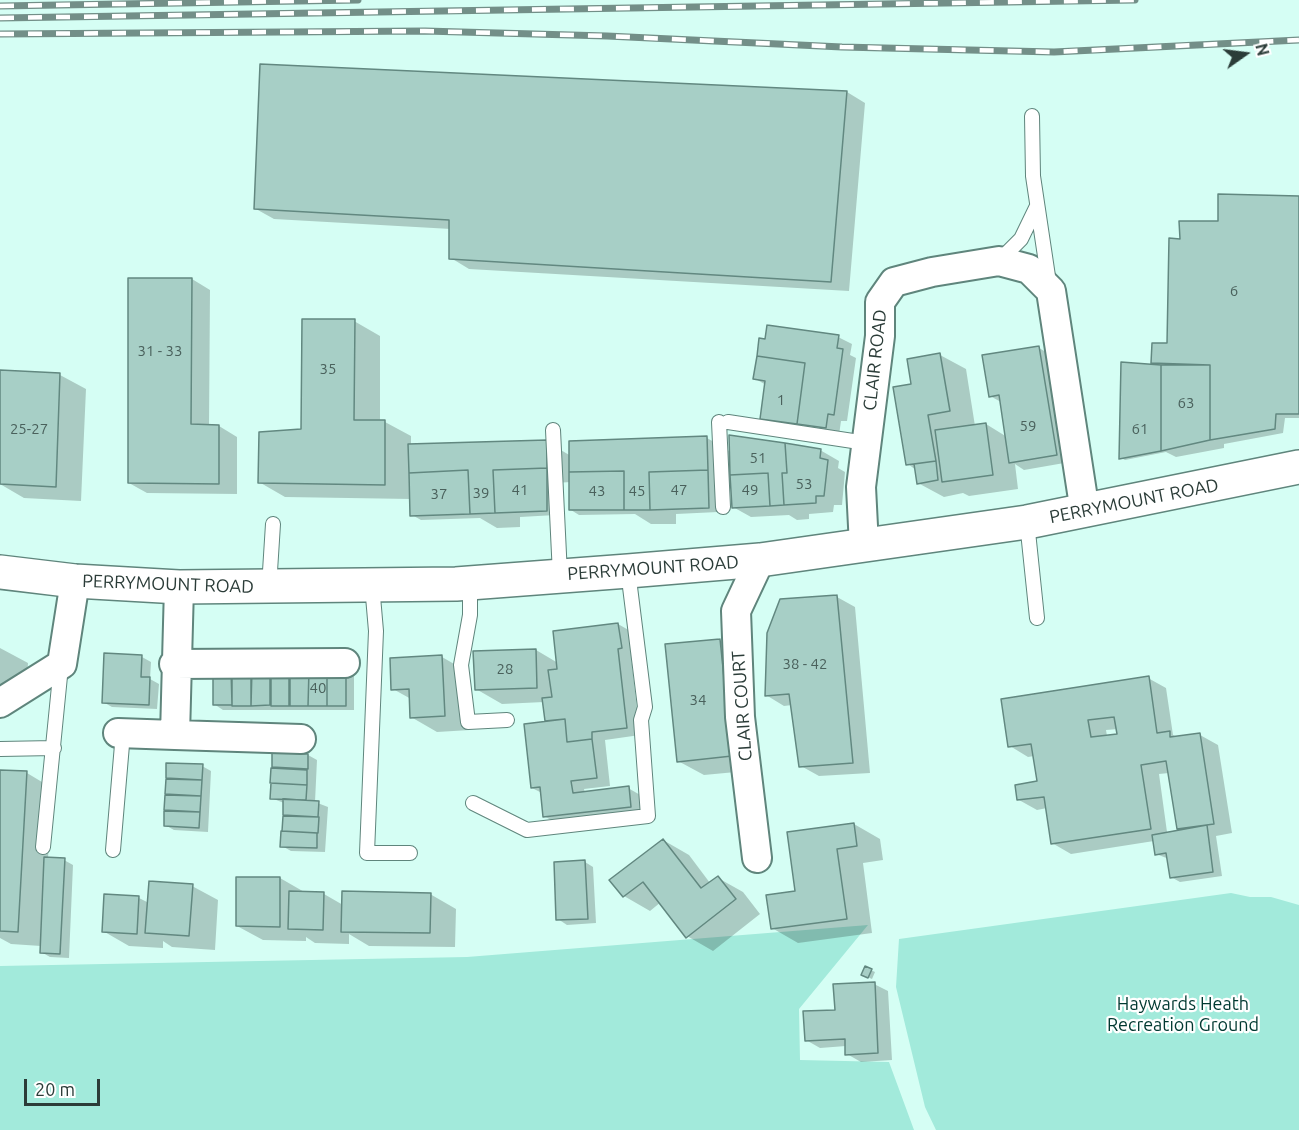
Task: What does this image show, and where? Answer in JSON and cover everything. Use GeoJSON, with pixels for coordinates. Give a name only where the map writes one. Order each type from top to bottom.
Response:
{"type":"FeatureCollection","features":[{"type":"Feature","properties":{"kind":"main road","name":"PERRYMOUNT ROAD"},"geometry":{"type":"LineString","coordinates":[[0,572],[75,581],[178,587],[470,583],[628,571],[760,560],[1027,522],[1085,512],[1299,466]]}},
{"type":"Feature","properties":{"kind":"street","name":"CLAIR ROAD"},"geometry":{"type":"LineString","coordinates":[[864,546],[861,487],[880,336],[880,302],[894,282],[999,261],[1029,269],[1051,291]]}},
{"type":"Feature","properties":{"kind":"street"},"geometry":{"type":"LineString","coordinates":[[1051,291],[1085,512]]}},
{"type":"Feature","properties":{"kind":"street","name":"CLAIR COURT"},"geometry":{"type":"LineString","coordinates":[[757,858],[740,717],[736,611],[760,560]]}},
{"type":"Feature","properties":{"kind":"street"},"geometry":{"type":"LineString","coordinates":[[0,703],[62,664],[75,581]]}},
{"type":"Feature","properties":{"kind":"street"},"geometry":{"type":"LineString","coordinates":[[175,735],[174,664],[178,587]]}},
{"type":"Feature","properties":{"kind":"street"},"geometry":{"type":"LineString","coordinates":[[174,664],[345,663]]}},
{"type":"Feature","properties":{"kind":"street"},"geometry":{"type":"LineString","coordinates":[[120,733],[301,739]]}},
{"type":"Feature","properties":{"kind":"lane"},"geometry":{"type":"LineString","coordinates":[[1032,116],[1033,176],[1051,291]]}},
{"type":"Feature","properties":{"kind":"lane"},"geometry":{"type":"LineString","coordinates":[[999,261],[1021,239],[1037,206]]}},
{"type":"Feature","properties":{"kind":"lane"},"geometry":{"type":"LineString","coordinates":[[723,507],[723,422],[866,443]]}},
{"type":"Feature","properties":{"kind":"lane"},"geometry":{"type":"LineString","coordinates":[[553,430],[560,575]]}},
{"type":"Feature","properties":{"kind":"lane"},"geometry":{"type":"LineString","coordinates":[[1027,522],[1037,618]]}},
{"type":"Feature","properties":{"kind":"lane"},"geometry":{"type":"LineString","coordinates":[[268,586],[273,524]]}},
{"type":"Feature","properties":{"kind":"lane"},"geometry":{"type":"LineString","coordinates":[[473,803],[527,830],[648,816],[641,720],[645,707],[628,571]]}},
{"type":"Feature","properties":{"kind":"lane"},"geometry":{"type":"LineString","coordinates":[[470,583],[470,615],[461,665],[468,722],[507,720]]}},
{"type":"Feature","properties":{"kind":"lane"},"geometry":{"type":"LineString","coordinates":[[372,585],[376,631],[367,853],[410,853]]}},
{"type":"Feature","properties":{"kind":"lane"},"geometry":{"type":"LineString","coordinates":[[43,847],[62,664]]}},
{"type":"Feature","properties":{"kind":"lane"},"geometry":{"type":"LineString","coordinates":[[113,850],[120,733]]}},
{"type":"Feature","properties":{"kind":"lane"},"geometry":{"type":"LineString","coordinates":[[0,749],[54,748]]}},
{"type":"Feature","properties":{"kind":"green space","name":"Haywards Heath Recreation Ground"},"geometry":{"type":"Polygon","coordinates":[[[1231,893],[1250,897],[1271,897],[1299,905],[1299,1130],[936,1130],[925,1107],[896,987],[899,939],[1231,893]]]}},
{"type":"Feature","properties":{"kind":"green space"},"geometry":{"type":"Polygon","coordinates":[[[868,925],[799,1009],[800,1060],[889,1062],[914,1130],[0,1130],[0,966],[467,957],[868,925]]]}},
{"type":"Feature","properties":{"kind":"building"},"geometry":{"type":"Polygon","coordinates":[[[260,64],[847,91],[831,282],[449,259],[449,220],[254,209],[260,64]]]}},
{"type":"Feature","properties":{"kind":"building"},"geometry":{"type":"Polygon","coordinates":[[[1218,194],[1299,196],[1299,414],[1276,414],[1275,429],[1210,440],[1210,365],[1151,363],[1152,343],[1167,343],[1169,238],[1180,239],[1179,221],[1218,221],[1218,194]]]}},
{"type":"Feature","properties":{"kind":"building"},"geometry":{"type":"Polygon","coordinates":[[[128,278],[192,278],[191,424],[219,425],[219,484],[128,483],[128,278]]]}},
{"type":"Feature","properties":{"kind":"building"},"geometry":{"type":"Polygon","coordinates":[[[302,319],[355,319],[354,420],[385,420],[385,485],[258,483],[259,432],[301,429],[302,319]]]}},
{"type":"Feature","properties":{"kind":"building"},"geometry":{"type":"Polygon","coordinates":[[[767,325],[839,335],[837,348],[843,349],[834,415],[828,414],[826,428],[797,424],[805,363],[757,356],[759,338],[765,339],[767,325]]]}},
{"type":"Feature","properties":{"kind":"building"},"geometry":{"type":"Polygon","coordinates":[[[1039,346],[1057,455],[1009,463],[999,395],[989,397],[982,355],[1039,346]]]}},
{"type":"Feature","properties":{"kind":"building"},"geometry":{"type":"Polygon","coordinates":[[[940,353],[950,411],[928,415],[936,461],[906,465],[893,387],[911,384],[907,359],[940,353]]]}},
{"type":"Feature","properties":{"kind":"building"},"geometry":{"type":"Polygon","coordinates":[[[757,356],[805,363],[797,424],[760,419],[765,381],[753,379],[757,356]]]}},
{"type":"Feature","properties":{"kind":"building"},"geometry":{"type":"Polygon","coordinates":[[[1121,362],[1161,365],[1161,451],[1119,459],[1121,362]]]}},
{"type":"Feature","properties":{"kind":"building"},"geometry":{"type":"Polygon","coordinates":[[[1161,365],[1210,365],[1210,440],[1161,451],[1161,365]]]}},
{"type":"Feature","properties":{"kind":"building"},"geometry":{"type":"Polygon","coordinates":[[[0,370],[60,373],[56,487],[0,484],[0,370]]]}},
{"type":"Feature","properties":{"kind":"building"},"geometry":{"type":"Polygon","coordinates":[[[986,423],[993,475],[942,482],[935,430],[986,423]]]}},
{"type":"Feature","properties":{"kind":"building"},"geometry":{"type":"Polygon","coordinates":[[[729,435],[785,443],[787,473],[782,473],[784,505],[770,506],[768,473],[730,475],[729,435]]]}},
{"type":"Feature","properties":{"kind":"building"},"geometry":{"type":"Polygon","coordinates":[[[707,436],[708,470],[649,472],[650,510],[624,510],[624,471],[569,472],[569,441],[707,436]]]}},
{"type":"Feature","properties":{"kind":"building"},"geometry":{"type":"Polygon","coordinates":[[[547,440],[547,468],[493,470],[495,513],[470,514],[468,470],[409,473],[408,444],[547,440]]]}},
{"type":"Feature","properties":{"kind":"building"},"geometry":{"type":"Polygon","coordinates":[[[785,443],[821,449],[820,458],[828,460],[824,496],[816,496],[816,503],[784,505],[782,473],[787,473],[785,443]]]}},
{"type":"Feature","properties":{"kind":"building"},"geometry":{"type":"Polygon","coordinates":[[[936,461],[938,480],[917,484],[914,464],[936,461]]]}},
{"type":"Feature","properties":{"kind":"building"},"geometry":{"type":"Polygon","coordinates":[[[547,468],[547,511],[495,513],[493,470],[547,468]]]}},
{"type":"Feature","properties":{"kind":"building"},"geometry":{"type":"Polygon","coordinates":[[[468,470],[470,514],[410,516],[409,473],[468,470]]]}},
{"type":"Feature","properties":{"kind":"building"},"geometry":{"type":"Polygon","coordinates":[[[708,470],[709,508],[650,510],[649,472],[708,470]]]}},
{"type":"Feature","properties":{"kind":"building"},"geometry":{"type":"Polygon","coordinates":[[[624,471],[624,510],[569,510],[569,472],[624,471]]]}},
{"type":"Feature","properties":{"kind":"building"},"geometry":{"type":"Polygon","coordinates":[[[768,473],[770,506],[732,508],[730,475],[768,473]]]}},
{"type":"Feature","properties":{"kind":"building"},"geometry":{"type":"Polygon","coordinates":[[[837,595],[853,763],[799,767],[789,694],[765,696],[767,633],[780,599],[837,595]]]}},
{"type":"Feature","properties":{"kind":"building"},"geometry":{"type":"Polygon","coordinates":[[[618,623],[622,648],[618,649],[627,728],[592,732],[592,739],[567,742],[565,719],[545,721],[542,698],[552,697],[548,670],[557,669],[553,631],[618,623]]]}},
{"type":"Feature","properties":{"kind":"building"},"geometry":{"type":"Polygon","coordinates":[[[720,639],[732,756],[677,762],[665,644],[720,639]]]}},
{"type":"Feature","properties":{"kind":"building"},"geometry":{"type":"Polygon","coordinates":[[[536,649],[537,688],[475,690],[473,651],[536,649]]]}},
{"type":"Feature","properties":{"kind":"building"},"geometry":{"type":"Polygon","coordinates":[[[104,653],[142,655],[141,677],[150,677],[149,705],[102,703],[104,653]]]}},
{"type":"Feature","properties":{"kind":"building"},"geometry":{"type":"Polygon","coordinates":[[[442,655],[445,716],[410,718],[409,689],[391,690],[390,658],[442,655]]]}},
{"type":"Feature","properties":{"kind":"building"},"geometry":{"type":"Polygon","coordinates":[[[213,669],[231,669],[232,705],[213,705],[213,669]]]}},
{"type":"Feature","properties":{"kind":"building"},"geometry":{"type":"Polygon","coordinates":[[[252,669],[270,669],[270,705],[251,706],[252,669]]]}},
{"type":"Feature","properties":{"kind":"building"},"geometry":{"type":"Polygon","coordinates":[[[271,669],[289,670],[289,706],[271,706],[271,669]]]}},
{"type":"Feature","properties":{"kind":"building"},"geometry":{"type":"Polygon","coordinates":[[[232,670],[251,670],[251,706],[232,706],[232,670]]]}},
{"type":"Feature","properties":{"kind":"building"},"geometry":{"type":"Polygon","coordinates":[[[290,670],[309,670],[308,706],[290,706],[290,670]]]}},
{"type":"Feature","properties":{"kind":"building"},"geometry":{"type":"Polygon","coordinates":[[[309,670],[327,670],[327,706],[308,706],[309,670]]]}},
{"type":"Feature","properties":{"kind":"building"},"geometry":{"type":"Polygon","coordinates":[[[327,670],[346,670],[346,706],[327,706],[327,670]]]}},
{"type":"Feature","properties":{"kind":"building"},"geometry":{"type":"Polygon","coordinates":[[[1149,676],[1157,733],[1170,731],[1170,737],[1200,733],[1214,824],[1177,829],[1166,761],[1141,765],[1151,829],[1051,844],[1044,797],[1017,800],[1015,785],[1037,781],[1031,744],[1008,747],[1001,699],[1149,676]],[[1114,717],[1088,720],[1091,737],[1117,734],[1114,717]]]}},
{"type":"Feature","properties":{"kind":"building"},"geometry":{"type":"Polygon","coordinates":[[[565,719],[567,742],[592,739],[597,778],[571,781],[573,793],[629,786],[631,807],[543,817],[540,787],[531,788],[524,724],[565,719]]]}},
{"type":"Feature","properties":{"kind":"building"},"geometry":{"type":"Polygon","coordinates":[[[272,752],[308,754],[308,769],[272,767],[272,752]]]}},
{"type":"Feature","properties":{"kind":"building"},"geometry":{"type":"Polygon","coordinates":[[[166,763],[203,764],[202,780],[166,778],[166,763]]]}},
{"type":"Feature","properties":{"kind":"building"},"geometry":{"type":"Polygon","coordinates":[[[271,768],[307,770],[307,785],[270,783],[271,768]]]}},
{"type":"Feature","properties":{"kind":"building"},"geometry":{"type":"Polygon","coordinates":[[[0,770],[27,771],[18,932],[0,931],[0,770]]]}},
{"type":"Feature","properties":{"kind":"building"},"geometry":{"type":"Polygon","coordinates":[[[166,779],[202,780],[201,796],[165,794],[166,779]]]}},
{"type":"Feature","properties":{"kind":"building"},"geometry":{"type":"Polygon","coordinates":[[[271,783],[307,785],[306,800],[270,799],[271,783]]]}},
{"type":"Feature","properties":{"kind":"building"},"geometry":{"type":"Polygon","coordinates":[[[165,795],[201,796],[200,812],[164,810],[165,795]]]}},
{"type":"Feature","properties":{"kind":"building"},"geometry":{"type":"Polygon","coordinates":[[[283,799],[319,801],[318,817],[283,815],[283,799]]]}},
{"type":"Feature","properties":{"kind":"building"},"geometry":{"type":"Polygon","coordinates":[[[164,811],[200,812],[199,828],[164,826],[164,811]]]}},
{"type":"Feature","properties":{"kind":"building"},"geometry":{"type":"Polygon","coordinates":[[[283,816],[319,817],[318,833],[282,831],[283,816]]]}},
{"type":"Feature","properties":{"kind":"building"},"geometry":{"type":"Polygon","coordinates":[[[854,823],[857,846],[837,849],[847,919],[771,929],[766,895],[795,891],[787,832],[854,823]]]}},
{"type":"Feature","properties":{"kind":"building"},"geometry":{"type":"Polygon","coordinates":[[[1207,825],[1213,872],[1170,878],[1166,853],[1155,855],[1152,835],[1207,825]]]}},
{"type":"Feature","properties":{"kind":"building"},"geometry":{"type":"Polygon","coordinates":[[[281,831],[317,833],[317,848],[280,847],[281,831]]]}},
{"type":"Feature","properties":{"kind":"building"},"geometry":{"type":"Polygon","coordinates":[[[663,839],[701,888],[718,876],[736,899],[686,938],[643,882],[623,897],[609,880],[663,839]]]}},
{"type":"Feature","properties":{"kind":"building"},"geometry":{"type":"Polygon","coordinates":[[[44,857],[65,858],[60,954],[40,953],[44,857]]]}},
{"type":"Feature","properties":{"kind":"building"},"geometry":{"type":"Polygon","coordinates":[[[585,860],[588,919],[556,920],[554,862],[585,860]]]}},
{"type":"Feature","properties":{"kind":"building"},"geometry":{"type":"Polygon","coordinates":[[[236,877],[280,877],[280,927],[236,926],[236,877]]]}},
{"type":"Feature","properties":{"kind":"building"},"geometry":{"type":"Polygon","coordinates":[[[149,881],[193,884],[189,936],[145,933],[149,881]]]}},
{"type":"Feature","properties":{"kind":"building"},"geometry":{"type":"Polygon","coordinates":[[[289,891],[324,892],[323,930],[288,929],[289,891]]]}},
{"type":"Feature","properties":{"kind":"building"},"geometry":{"type":"Polygon","coordinates":[[[342,891],[431,893],[430,933],[341,932],[342,891]]]}},
{"type":"Feature","properties":{"kind":"building"},"geometry":{"type":"Polygon","coordinates":[[[104,894],[139,896],[137,934],[102,932],[104,894]]]}},
{"type":"Feature","properties":{"kind":"building"},"geometry":{"type":"Polygon","coordinates":[[[865,966],[872,969],[868,978],[861,975],[865,966]]]}},
{"type":"Feature","properties":{"kind":"building"},"geometry":{"type":"Polygon","coordinates":[[[875,982],[878,1053],[845,1055],[845,1039],[805,1041],[803,1011],[835,1010],[833,984],[875,982]]]}},
{"type":"Feature","properties":{"kind":"railway"},"geometry":{"type":"LineString","coordinates":[[0,6],[358,0]]}},
{"type":"Feature","properties":{"kind":"railway"},"geometry":{"type":"LineString","coordinates":[[0,18],[1135,0]]}},
{"type":"Feature","properties":{"kind":"railway"},"geometry":{"type":"LineString","coordinates":[[0,34],[425,31],[607,36],[842,47],[1054,52],[1299,40]]}}]}
